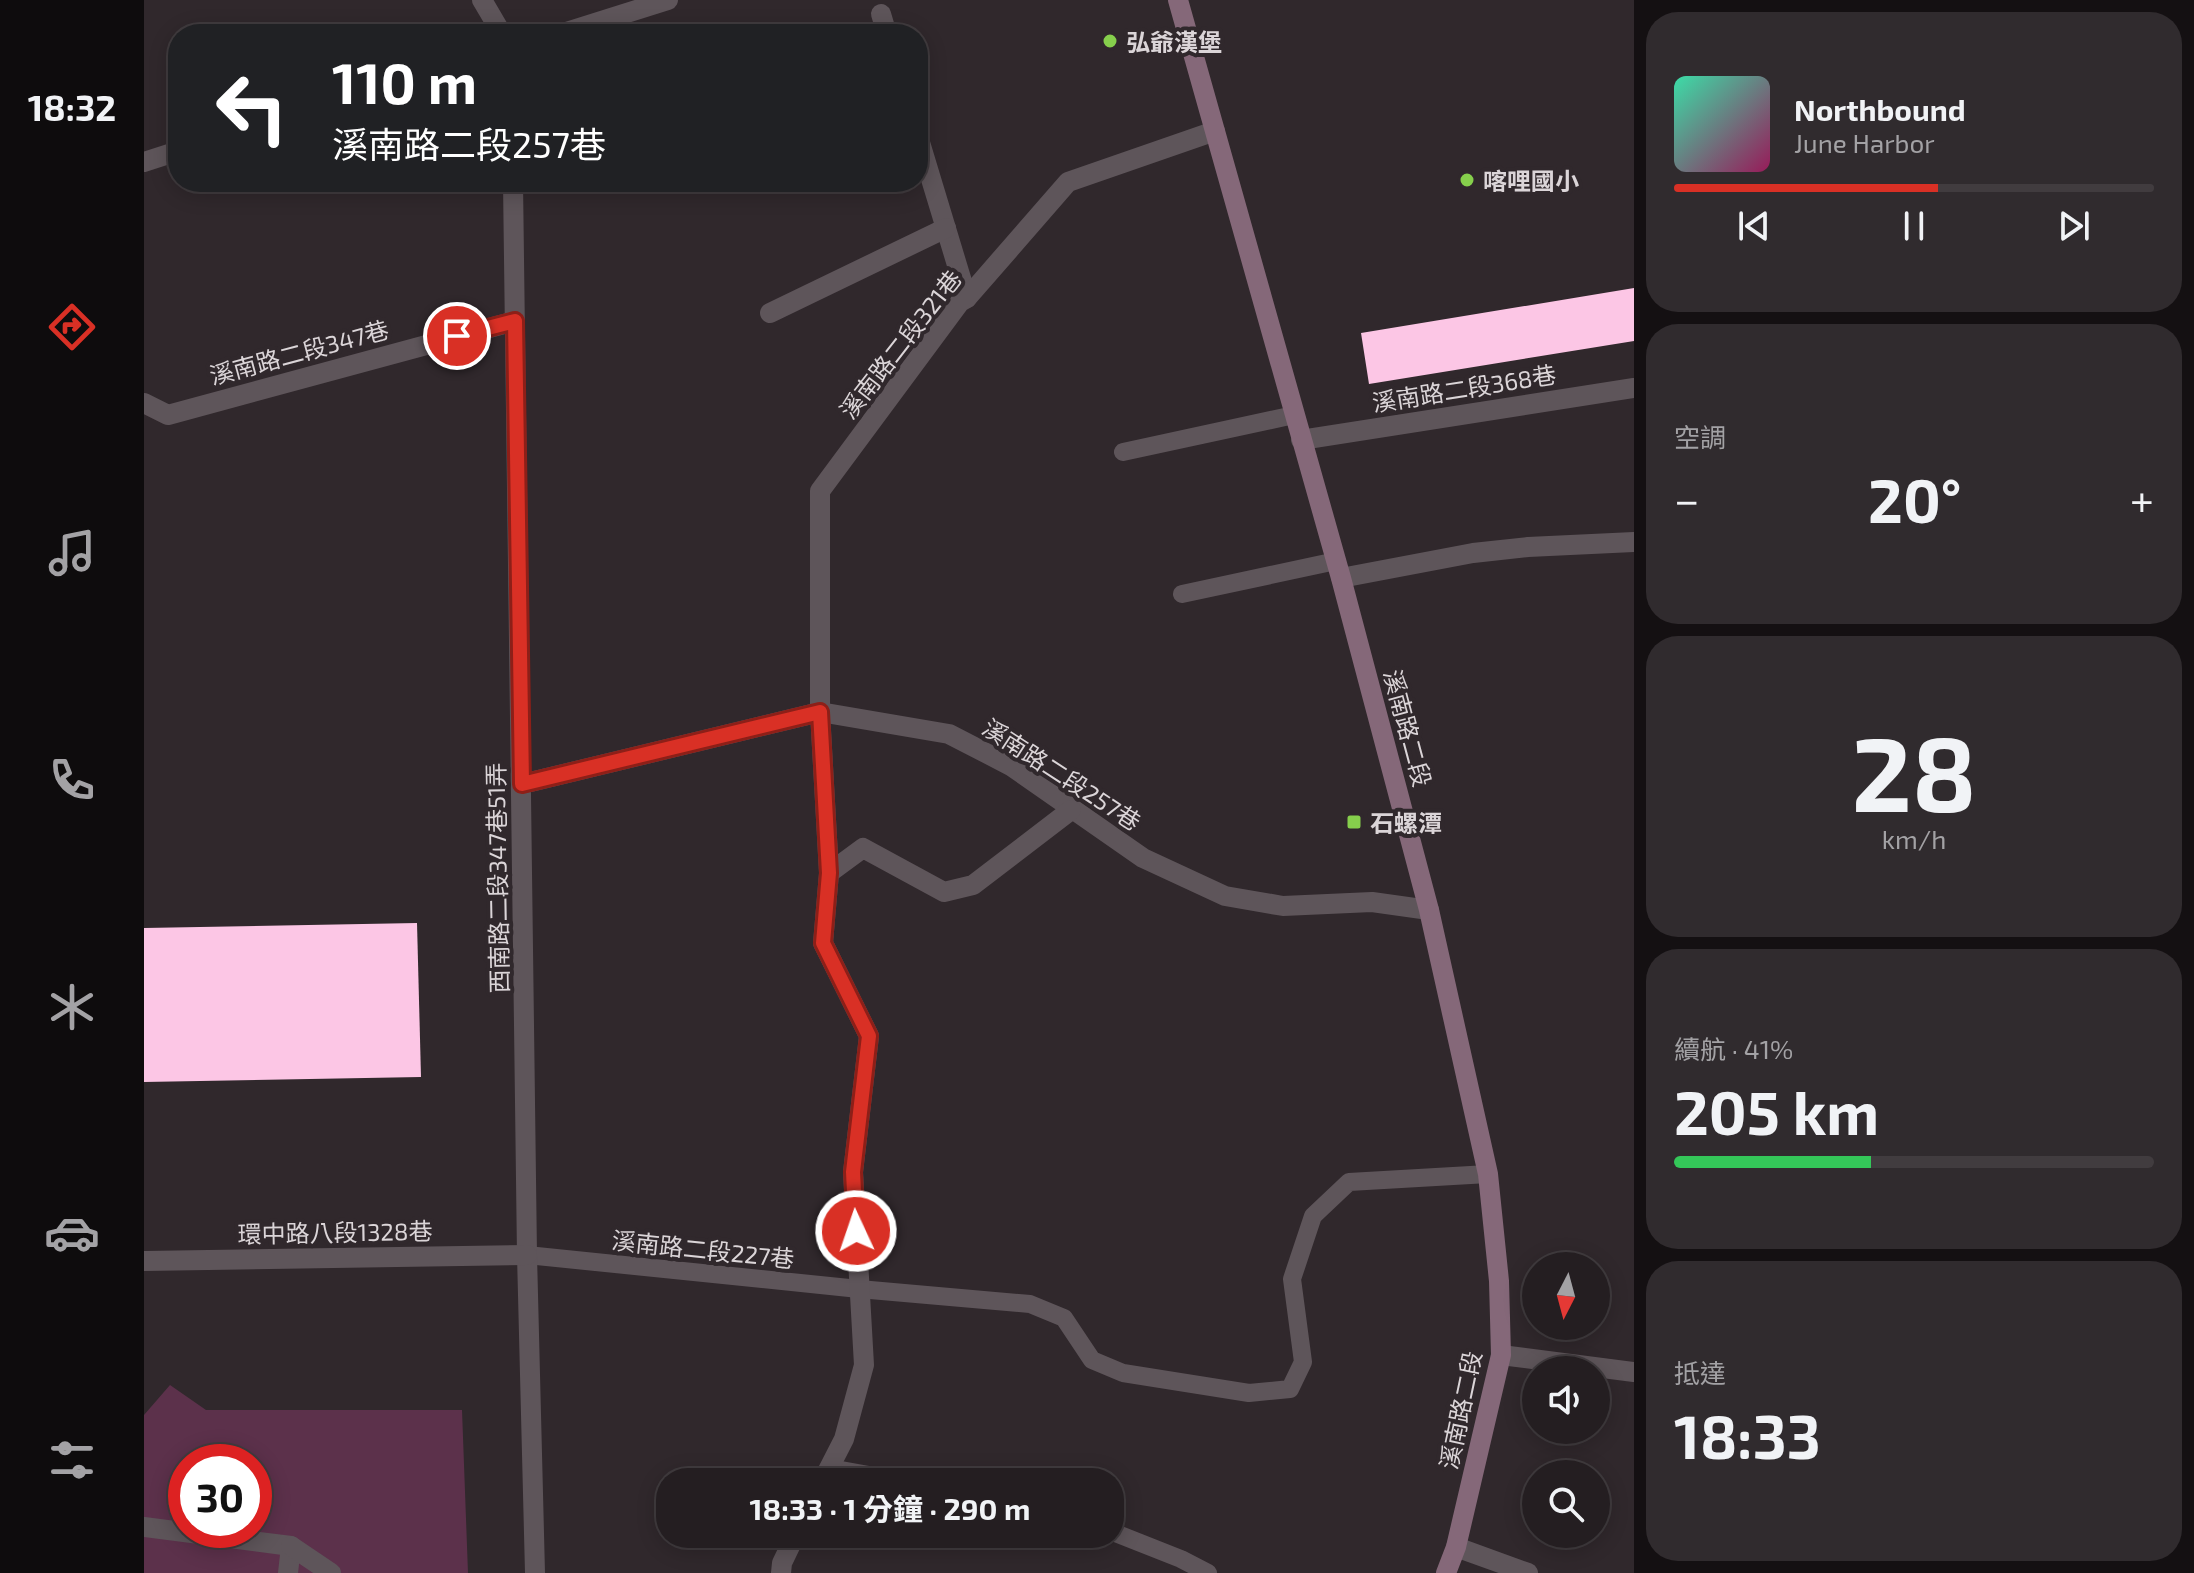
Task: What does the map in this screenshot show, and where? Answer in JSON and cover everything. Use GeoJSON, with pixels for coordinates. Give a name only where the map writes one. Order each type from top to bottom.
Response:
{"type":"FeatureCollection","features":[{"type":"Feature","properties":{"kind":"main road","name":"溪南路二段"},"geometry":{"type":"LineString","coordinates":[[1178,0],[1338,570],[1429,910],[1488,1174],[1499,1281],[1501,1355],[1456,1547],[1446,1573]]}},
{"type":"Feature","properties":{"kind":"street"},"geometry":{"type":"LineString","coordinates":[[482,0],[496,24]]}},
{"type":"Feature","properties":{"kind":"street"},"geometry":{"type":"LineString","coordinates":[[592,24],[668,0]]}},
{"type":"Feature","properties":{"kind":"street","name":"溪南路二段321巷"},"geometry":{"type":"LineString","coordinates":[[830,1468],[844,1439],[864,1365],[853,1172],[869,1036],[823,943],[829,873],[820,712],[820,491],[960,302],[967,298],[1068,182],[1215,131]]}},
{"type":"Feature","properties":{"kind":"street"},"geometry":{"type":"LineString","coordinates":[[144,162],[168,154]]}},
{"type":"Feature","properties":{"kind":"street"},"geometry":{"type":"LineString","coordinates":[[928,169],[967,298]]}},
{"type":"Feature","properties":{"kind":"street","name":"西南路二段347巷51弄"},"geometry":{"type":"LineString","coordinates":[[513,192],[527,1255],[535,1573]]}},
{"type":"Feature","properties":{"kind":"street"},"geometry":{"type":"LineString","coordinates":[[770,313],[946,228]]}},
{"type":"Feature","properties":{"kind":"street","name":"溪南路二段347巷"},"geometry":{"type":"LineString","coordinates":[[144,403],[168,415],[515,321]]}},
{"type":"Feature","properties":{"kind":"street","name":"溪南路二段368巷"},"geometry":{"type":"LineString","coordinates":[[1301,440],[1634,388]]}},
{"type":"Feature","properties":{"kind":"street"},"geometry":{"type":"LineString","coordinates":[[1338,570],[1528,547],[1634,542]]}},
{"type":"Feature","properties":{"kind":"street","name":"溪南路二段257巷"},"geometry":{"type":"LineString","coordinates":[[522,784],[820,712],[949,734],[1011,766],[1143,858],[1225,896],[1283,906],[1372,902],[1429,910]]}},
{"type":"Feature","properties":{"kind":"street"},"geometry":{"type":"LineString","coordinates":[[829,873],[863,848],[944,892],[959,889],[973,885],[1071,810]]}},
{"type":"Feature","properties":{"kind":"street","name":"環中路八段1328巷"},"geometry":{"type":"LineString","coordinates":[[144,1261],[527,1255]]}},
{"type":"Feature","properties":{"kind":"street"},"geometry":{"type":"LineString","coordinates":[[1501,1355],[1634,1372]]}},
{"type":"Feature","properties":{"kind":"street"},"geometry":{"type":"LineString","coordinates":[[144,1527],[291,1546],[331,1573]]}},
{"type":"Feature","properties":{"kind":"street"},"geometry":{"type":"LineString","coordinates":[[288,1573],[291,1546]]}},
{"type":"Feature","properties":{"kind":"street"},"geometry":{"type":"LineString","coordinates":[[1456,1547],[1528,1573]]}},
{"type":"Feature","properties":{"kind":"street"},"geometry":{"type":"LineString","coordinates":[[781,1573],[789,1548]]}},
{"type":"Feature","properties":{"kind":"lane"},"geometry":{"type":"LineString","coordinates":[[1123,452],[1294,415]]}},
{"type":"Feature","properties":{"kind":"lane"},"geometry":{"type":"LineString","coordinates":[[1182,594],[1338,570]]}},
{"type":"Feature","properties":{"kind":"lane","name":"溪南路二段227巷"},"geometry":{"type":"LineString","coordinates":[[527,1255],[1030,1304],[1064,1318],[1092,1360],[1123,1373],[1249,1393],[1290,1389],[1303,1362],[1292,1279],[1313,1216],[1349,1182],[1488,1174]]}},
{"type":"Feature","properties":{"kind":"lane"},"geometry":{"type":"LineString","coordinates":[[1124,1537],[1200,1571]]}},
{"type":"Feature","properties":{"kind":"shaded area"},"geometry":{"type":"Polygon","coordinates":[[[170,1385],[206,1410],[462,1410],[468,1573],[144,1573],[144,1415],[170,1385]]]}},
{"type":"Feature","properties":{"kind":"building"},"geometry":{"type":"Polygon","coordinates":[[[1634,288],[1634,341],[1369,384],[1361,333],[1634,288]]]}},
{"type":"Feature","properties":{"kind":"building"},"geometry":{"type":"Polygon","coordinates":[[[417,923],[421,1077],[144,1082],[144,928],[417,923]]]}},
{"type":"Feature","properties":{"kind":"place","name":"弘爺漢堡"},"geometry":{"type":"Point","coordinates":[1110,41]}},
{"type":"Feature","properties":{"kind":"place","name":"喀哩國小"},"geometry":{"type":"Point","coordinates":[1467,180]}},
{"type":"Feature","properties":{"kind":"place","name":"石螺潭"},"geometry":{"type":"Point","coordinates":[1354,822]}},
{"type":"Feature","properties":{"kind":"route"},"geometry":{"type":"LineString","coordinates":[[457,336],[515,321],[522,784],[820,712],[829,873],[823,943],[869,1036],[853,1172],[856,1231]]}}]}
